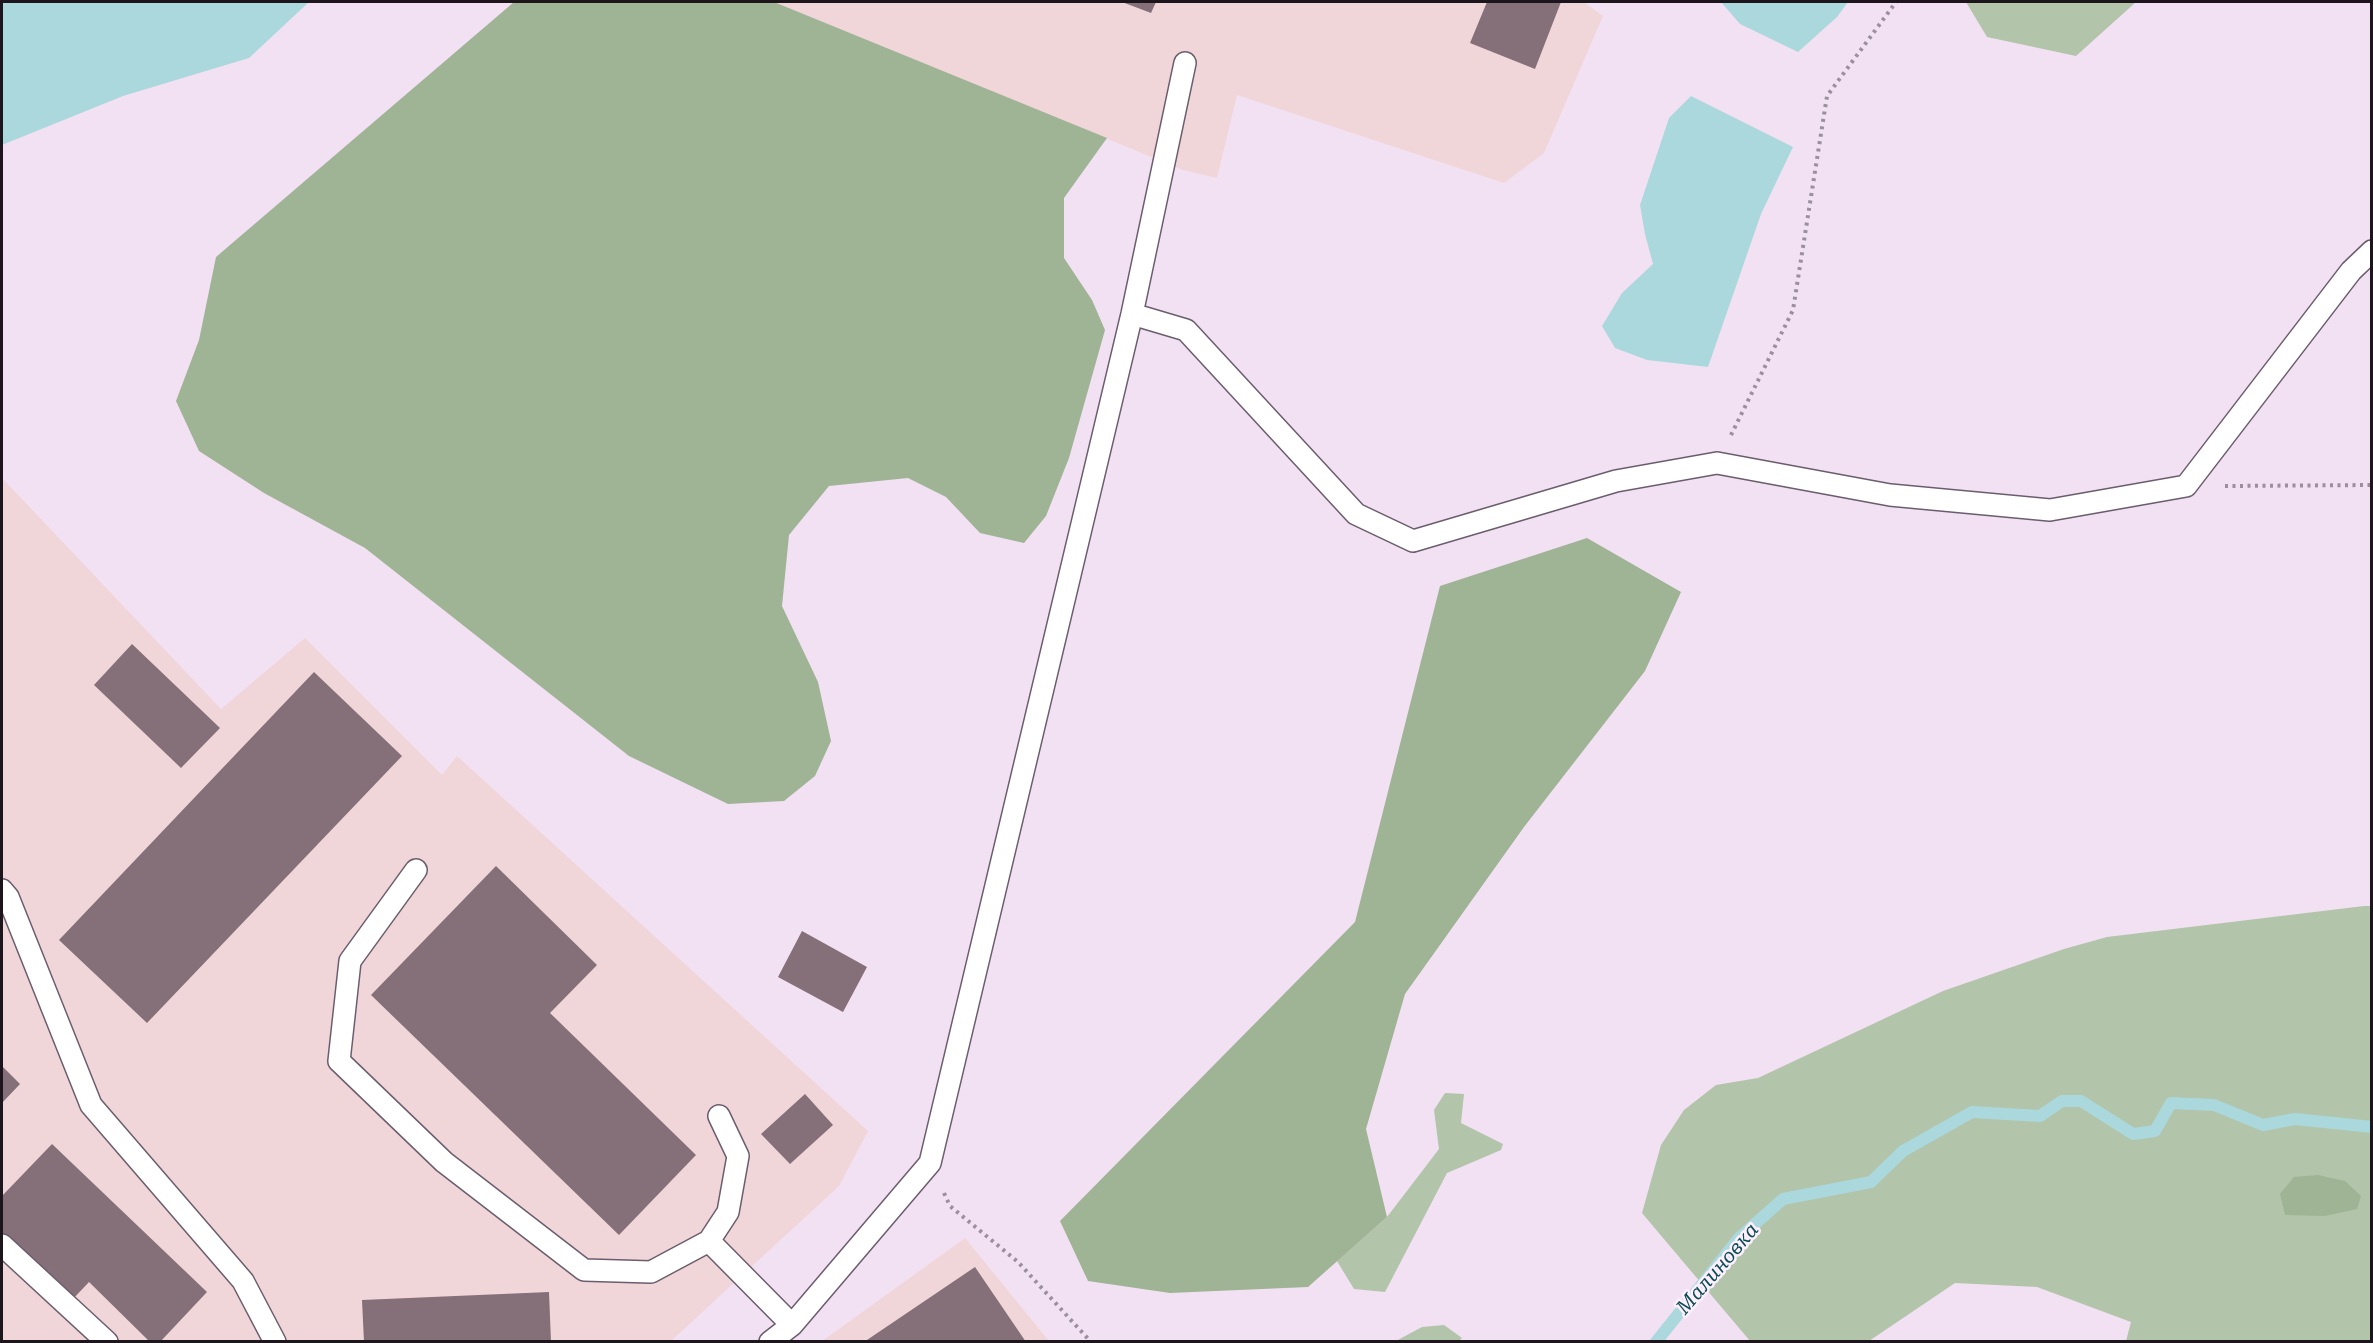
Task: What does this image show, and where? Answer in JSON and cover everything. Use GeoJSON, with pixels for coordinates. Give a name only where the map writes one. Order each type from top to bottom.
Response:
{"type":"FeatureCollection","features":[{"type":"Feature","properties":{"kind":"lane"},"geometry":{"type":"LineString","coordinates":[[771,1341],[792,1325],[930,1163],[1132,314],[1185,63]]}},
{"type":"Feature","properties":{"kind":"lane"},"geometry":{"type":"LineString","coordinates":[[1132,314],[1186,330],[1356,514],[1413,542],[1616,481],[1717,463],[1890,495],[2050,510],[2186,486],[2351,271],[2372,251]]}},
{"type":"Feature","properties":{"kind":"lane"},"geometry":{"type":"LineString","coordinates":[[416,870],[350,961],[339,1061],[444,1162],[584,1270],[651,1272],[709,1241],[728,1212],[738,1156],[719,1116]]}},
{"type":"Feature","properties":{"kind":"lane"},"geometry":{"type":"LineString","coordinates":[[2,890],[8,897],[92,1105],[243,1281],[275,1341]]}},
{"type":"Feature","properties":{"kind":"lane"},"geometry":{"type":"LineString","coordinates":[[709,1241],[792,1325]]}},
{"type":"Feature","properties":{"kind":"lane"},"geometry":{"type":"LineString","coordinates":[[5,1256],[107,1341]]}},
{"type":"Feature","properties":{"kind":"path"},"geometry":{"type":"LineString","coordinates":[[1717,463],[1793,310],[1827,96],[1896,2]]}},
{"type":"Feature","properties":{"kind":"path"},"geometry":{"type":"LineString","coordinates":[[2186,486],[2372,485]]}},
{"type":"Feature","properties":{"kind":"path"},"geometry":{"type":"LineString","coordinates":[[930,1163],[950,1206],[1018,1262],[1091,1341]]}},
{"type":"Feature","properties":{"kind":"shaded area"},"geometry":{"type":"Polygon","coordinates":[[[2,2],[309,2],[249,58],[123,96],[2,145],[2,2]]]}},
{"type":"Feature","properties":{"kind":"shaded area"},"geometry":{"type":"Polygon","coordinates":[[[514,2],[774,2],[1107,138],[1064,198],[1064,258],[1092,300],[1105,330],[1069,458],[1046,516],[1024,543],[980,533],[946,497],[908,478],[829,486],[789,535],[782,606],[818,682],[831,741],[815,776],[784,801],[728,804],[629,756],[365,548],[264,493],[199,451],[176,401],[199,340],[216,257],[514,2]]]}},
{"type":"Feature","properties":{"kind":"shaded area"},"geometry":{"type":"Polygon","coordinates":[[[774,2],[1584,2],[1603,16],[1544,153],[1504,183],[1237,95],[1217,178],[1183,170],[774,2]]]}},
{"type":"Feature","properties":{"kind":"shaded area"},"geometry":{"type":"Polygon","coordinates":[[[1721,2],[1848,2],[1837,17],[1798,52],[1740,24],[1721,2]]]}},
{"type":"Feature","properties":{"kind":"shaded area"},"geometry":{"type":"Polygon","coordinates":[[[1966,2],[2136,2],[2076,56],[1987,37],[1966,2]]]}},
{"type":"Feature","properties":{"kind":"shaded area"},"geometry":{"type":"Polygon","coordinates":[[[1691,96],[1793,147],[1761,214],[1708,367],[1647,360],[1615,348],[1602,326],[1622,293],[1653,264],[1640,205],[1669,118],[1691,96]]]}},
{"type":"Feature","properties":{"kind":"shaded area"},"geometry":{"type":"Polygon","coordinates":[[[2,478],[221,709],[305,638],[442,775],[457,756],[868,1131],[839,1186],[671,1341],[2,1341],[2,478]]]}},
{"type":"Feature","properties":{"kind":"shaded area"},"geometry":{"type":"Polygon","coordinates":[[[1587,538],[1681,592],[1645,671],[1524,827],[1405,994],[1366,1129],[1387,1217],[1308,1287],[1170,1293],[1088,1281],[1060,1221],[1355,922],[1440,586],[1587,538]]]}},
{"type":"Feature","properties":{"kind":"shaded area"},"geometry":{"type":"Polygon","coordinates":[[[2371,906],[2371,1341],[2126,1341],[2131,1322],[2037,1287],[1955,1283],[1869,1341],[1750,1341],[1642,1213],[1661,1145],[1684,1110],[1716,1085],[1758,1078],[1943,991],[2064,949],[2107,937],[2371,906]]]}},
{"type":"Feature","properties":{"kind":"shaded area"},"geometry":{"type":"Polygon","coordinates":[[[1445,1093],[1464,1094],[1461,1123],[1503,1144],[1501,1150],[1447,1173],[1385,1292],[1354,1289],[1337,1261],[1387,1217],[1439,1149],[1434,1110],[1445,1093]]]}},
{"type":"Feature","properties":{"kind":"shaded area"},"geometry":{"type":"Polygon","coordinates":[[[2318,1175],[2345,1181],[2361,1196],[2357,1209],[2325,1216],[2285,1215],[2280,1194],[2294,1177],[2318,1175]]]}},
{"type":"Feature","properties":{"kind":"shaded area"},"geometry":{"type":"Polygon","coordinates":[[[965,1238],[1049,1341],[821,1342],[965,1238]]]}},
{"type":"Feature","properties":{"kind":"shaded area"},"geometry":{"type":"Polygon","coordinates":[[[1444,1325],[1462,1338],[1459,1341],[1396,1341],[1422,1327],[1444,1325]]]}},
{"type":"Feature","properties":{"kind":"building"},"geometry":{"type":"Polygon","coordinates":[[[1122,2],[1156,2],[1151,13],[1122,2]]]}},
{"type":"Feature","properties":{"kind":"building"},"geometry":{"type":"Polygon","coordinates":[[[1487,2],[1561,2],[1535,69],[1470,43],[1487,2]]]}},
{"type":"Feature","properties":{"kind":"building"},"geometry":{"type":"Polygon","coordinates":[[[132,644],[220,728],[181,768],[94,685],[132,644]]]}},
{"type":"Feature","properties":{"kind":"building"},"geometry":{"type":"Polygon","coordinates":[[[314,672],[402,756],[147,1023],[59,940],[314,672]]]}},
{"type":"Feature","properties":{"kind":"building"},"geometry":{"type":"Polygon","coordinates":[[[496,866],[597,965],[550,1013],[696,1155],[619,1235],[371,995],[496,866]]]}},
{"type":"Feature","properties":{"kind":"building"},"geometry":{"type":"Polygon","coordinates":[[[802,931],[867,967],[843,1012],[778,977],[802,931]]]}},
{"type":"Feature","properties":{"kind":"building"},"geometry":{"type":"Polygon","coordinates":[[[2,1066],[20,1084],[2,1103],[2,1066]]]}},
{"type":"Feature","properties":{"kind":"building"},"geometry":{"type":"Polygon","coordinates":[[[805,1094],[833,1125],[790,1164],[761,1134],[805,1094]]]}},
{"type":"Feature","properties":{"kind":"building"},"geometry":{"type":"Polygon","coordinates":[[[52,1144],[207,1292],[160,1342],[150,1342],[89,1282],[71,1301],[2,1234],[2,1196],[52,1144]]]}},
{"type":"Feature","properties":{"kind":"building"},"geometry":{"type":"Polygon","coordinates":[[[975,1267],[1026,1342],[864,1342],[975,1267]]]}},
{"type":"Feature","properties":{"kind":"building"},"geometry":{"type":"Polygon","coordinates":[[[549,1292],[551,1342],[364,1342],[362,1300],[549,1292]]]}},
{"type":"Feature","properties":{"kind":"waterway","name":"Малиновка"},"geometry":{"type":"LineString","coordinates":[[1656,1342],[1739,1238],[1783,1199],[1871,1182],[1903,1151],[1972,1112],[2040,1116],[2062,1101],[2081,1101],[2133,1134],[2155,1131],[2171,1103],[2214,1105],[2263,1125],[2295,1119],[2372,1127]]}}]}
